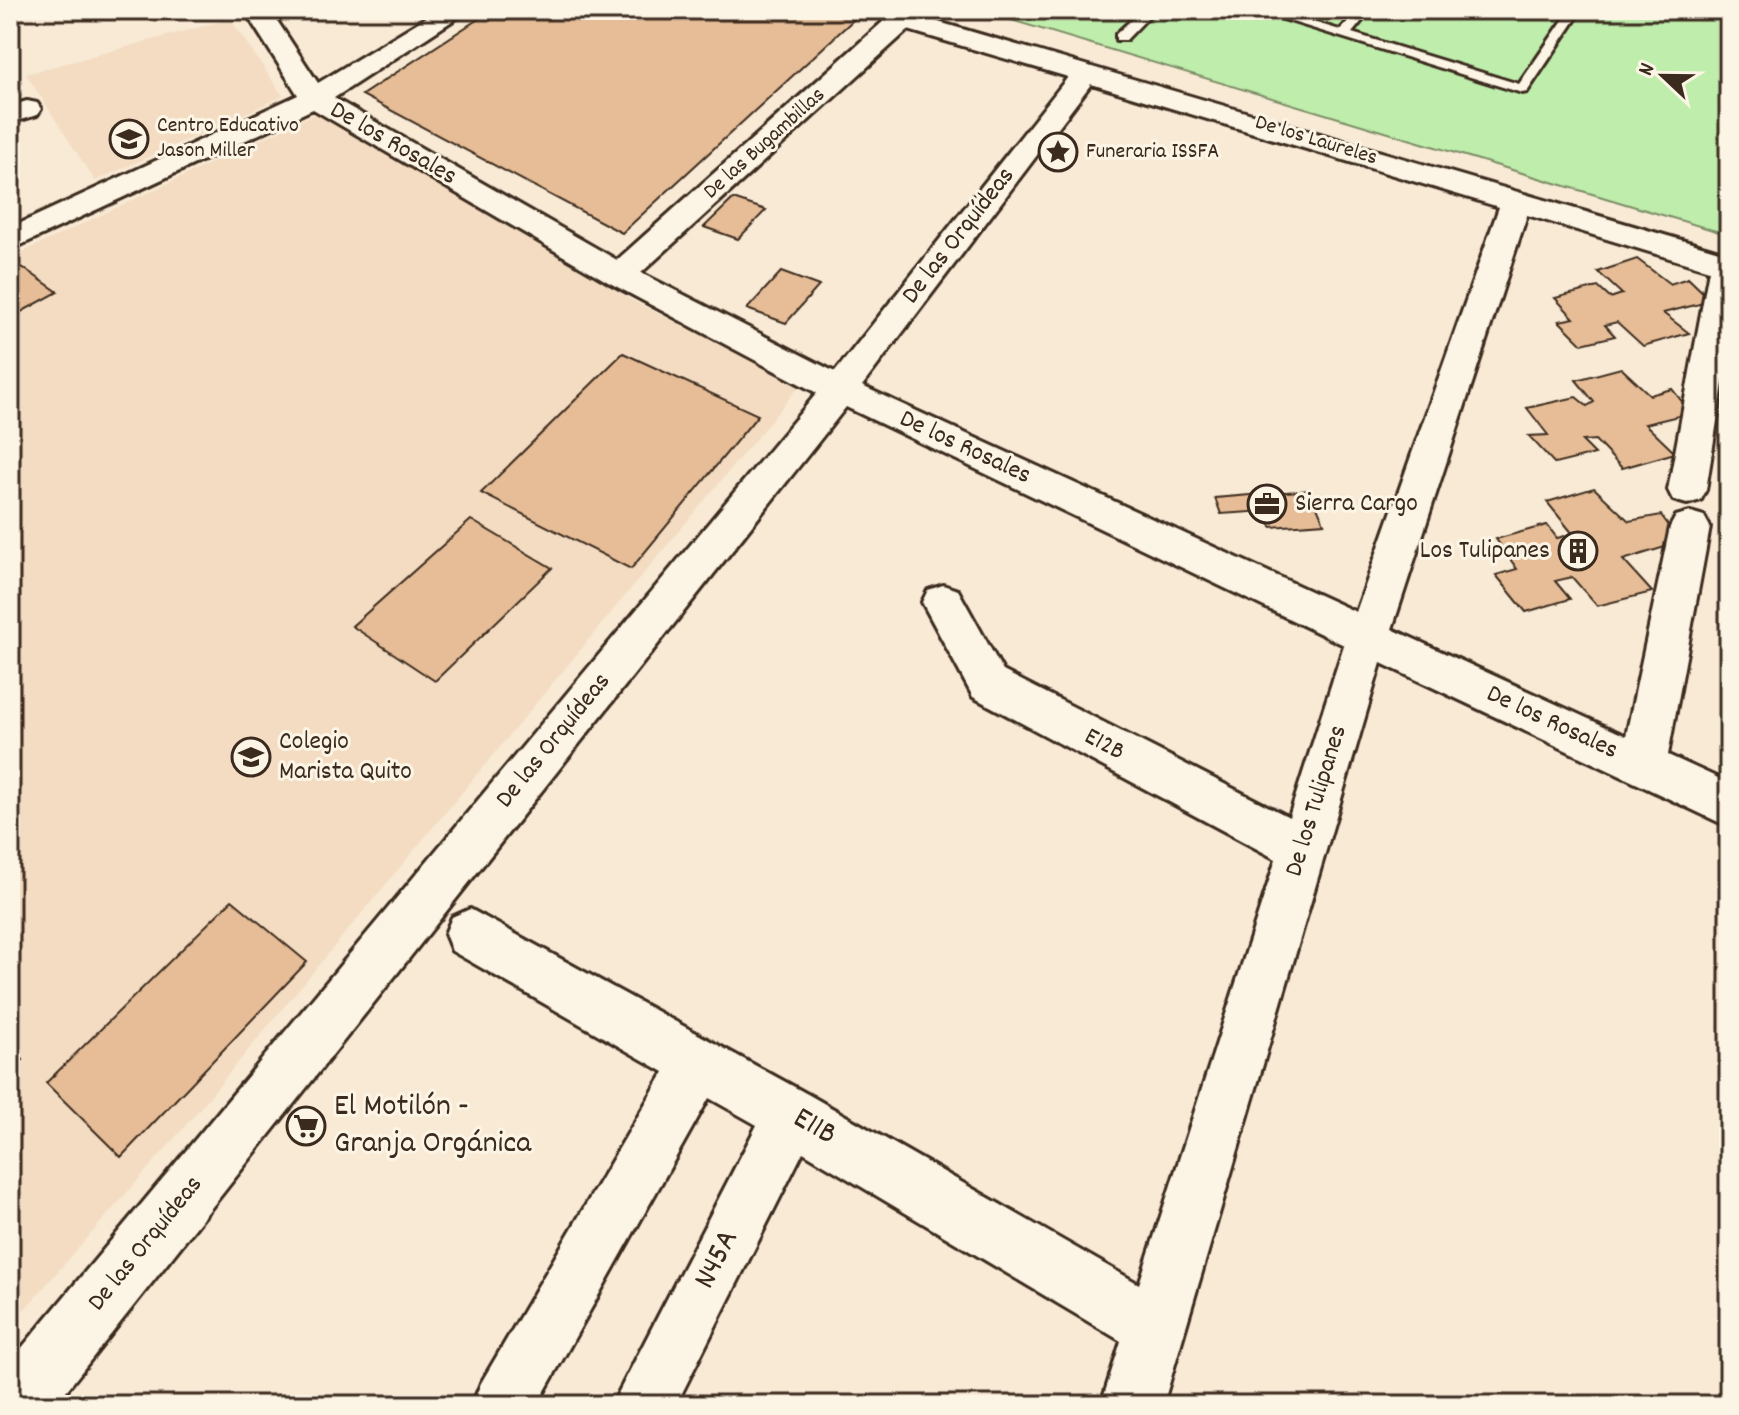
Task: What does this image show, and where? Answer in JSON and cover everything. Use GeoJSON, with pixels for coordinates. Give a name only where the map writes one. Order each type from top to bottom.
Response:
{"type":"FeatureCollection","features":[{"type":"Feature","properties":{"kind":"street","name":"De los Rosales"},"geometry":{"type":"LineString","coordinates":[[257,10],[314,98],[619,275],[840,390],[1729,806]]}},
{"type":"Feature","properties":{"kind":"street"},"geometry":{"type":"LineString","coordinates":[[10,240],[314,98],[456,10]]}},
{"type":"Feature","properties":{"kind":"street","name":"De los Laureles"},"geometry":{"type":"LineString","coordinates":[[906,15],[1728,265]]}},
{"type":"Feature","properties":{"kind":"street","name":"De las Bugambillas"},"geometry":{"type":"LineString","coordinates":[[619,275],[906,15]]}},
{"type":"Feature","properties":{"kind":"street","name":"De las Orquídeas"},"geometry":{"type":"LineString","coordinates":[[15,1405],[840,390],[1086,72]]}},
{"type":"Feature","properties":{"kind":"street","name":"De los Tulipanes"},"geometry":{"type":"LineString","coordinates":[[1132,1405],[1368,637],[1516,201]]}},
{"type":"Feature","properties":{"kind":"street"},"geometry":{"type":"LineString","coordinates":[[1643,765],[1728,265]]}},
{"type":"Feature","properties":{"kind":"street","name":"E12B"},"geometry":{"type":"LineString","coordinates":[[943,602],[988,684],[1303,849]]}},
{"type":"Feature","properties":{"kind":"street","name":"E11B"},"geometry":{"type":"LineString","coordinates":[[470,934],[792,1115],[1155,1327]]}},
{"type":"Feature","properties":{"kind":"street"},"geometry":{"type":"LineString","coordinates":[[503,1405],[699,1063]]}},
{"type":"Feature","properties":{"kind":"street","name":"N45A"},"geometry":{"type":"LineString","coordinates":[[643,1405],[792,1115]]}},
{"type":"Feature","properties":{"kind":"lane"},"geometry":{"type":"LineString","coordinates":[[1121,37],[1149,10]]}},
{"type":"Feature","properties":{"kind":"lane"},"geometry":{"type":"LineString","coordinates":[[1260,10],[1522,89],[1576,10]]}},
{"type":"Feature","properties":{"kind":"lane"},"geometry":{"type":"LineString","coordinates":[[1344,34],[1365,10]]}},
{"type":"Feature","properties":{"kind":"shaded area","name":"Centro Educativo Jason Miller"},"geometry":{"type":"Polygon","coordinates":[[[230,19],[283,96],[95,181],[26,74],[230,19]]]}},
{"type":"Feature","properties":{"kind":"shaded area","name":"Colegio Marista Quito"},"geometry":{"type":"Polygon","coordinates":[[[319,112],[635,302],[801,384],[181,1131],[10,1326],[10,258],[319,112]]]}},
{"type":"Feature","properties":{"kind":"green space"},"geometry":{"type":"Polygon","coordinates":[[[978,10],[1729,10],[1729,235],[978,10]]]}},
{"type":"Feature","properties":{"kind":"building"},"geometry":{"type":"Polygon","coordinates":[[[492,10],[864,10],[622,233],[362,95],[492,10]]]}},
{"type":"Feature","properties":{"kind":"building"},"geometry":{"type":"Polygon","coordinates":[[[733,199],[766,210],[738,239],[704,227],[733,199]]]}},
{"type":"Feature","properties":{"kind":"building"},"geometry":{"type":"Polygon","coordinates":[[[1637,259],[1670,284],[1688,278],[1712,301],[1663,313],[1689,333],[1643,346],[1617,322],[1605,325],[1615,336],[1582,344],[1559,321],[1574,318],[1555,298],[1598,287],[1610,298],[1622,294],[1598,272],[1637,259]]]}},
{"type":"Feature","properties":{"kind":"building"},"geometry":{"type":"Polygon","coordinates":[[[22,267],[58,292],[10,318],[10,273],[22,267]]]}},
{"type":"Feature","properties":{"kind":"building"},"geometry":{"type":"Polygon","coordinates":[[[781,272],[819,286],[786,323],[747,309],[781,272]]]}},
{"type":"Feature","properties":{"kind":"building"},"geometry":{"type":"Polygon","coordinates":[[[623,353],[758,415],[631,569],[481,493],[623,353]]]}},
{"type":"Feature","properties":{"kind":"building"},"geometry":{"type":"Polygon","coordinates":[[[1621,368],[1650,395],[1672,389],[1691,413],[1645,424],[1675,453],[1622,468],[1595,440],[1582,441],[1595,454],[1555,464],[1529,436],[1548,435],[1527,408],[1576,397],[1587,406],[1594,402],[1576,380],[1621,368]]]}},
{"type":"Feature","properties":{"kind":"building","name":"Los Tulipanes"},"geometry":{"type":"Polygon","coordinates":[[[1594,488],[1629,521],[1661,515],[1681,542],[1623,560],[1652,592],[1597,606],[1572,577],[1555,581],[1570,599],[1526,612],[1496,575],[1517,569],[1496,539],[1547,525],[1557,538],[1573,534],[1547,502],[1594,488]]]}},
{"type":"Feature","properties":{"kind":"building","name":"Sierra Cargo"},"geometry":{"type":"Polygon","coordinates":[[[1310,490],[1324,523],[1271,527],[1266,511],[1221,514],[1215,498],[1310,490]]]}},
{"type":"Feature","properties":{"kind":"building"},"geometry":{"type":"Polygon","coordinates":[[[471,520],[552,568],[435,681],[352,626],[471,520]]]}},
{"type":"Feature","properties":{"kind":"building"},"geometry":{"type":"Polygon","coordinates":[[[232,900],[307,962],[121,1157],[46,1083],[232,900]]]}},
{"type":"Feature","properties":{"kind":"building"},"geometry":{"type":"Polygon","coordinates":[[[10,1044],[23,1060],[10,1072],[10,1044]]]}},
{"type":"Feature","properties":{"kind":"place","name":"Centro Educativo Jason Miller"},"geometry":{"type":"Point","coordinates":[129,139]}},
{"type":"Feature","properties":{"kind":"place","name":"Funeraria ISSFA"},"geometry":{"type":"Point","coordinates":[1058,152]}},
{"type":"Feature","properties":{"kind":"place","name":"Sierra Cargo"},"geometry":{"type":"Point","coordinates":[1267,504]}},
{"type":"Feature","properties":{"kind":"place","name":"Los Tulipanes"},"geometry":{"type":"Point","coordinates":[1578,551]}},
{"type":"Feature","properties":{"kind":"place","name":"Colegio Marista Quito"},"geometry":{"type":"Point","coordinates":[251,757]}},
{"type":"Feature","properties":{"kind":"place","name":"El Motilón - Granja Orgánica"},"geometry":{"type":"Point","coordinates":[306,1126]}}]}
